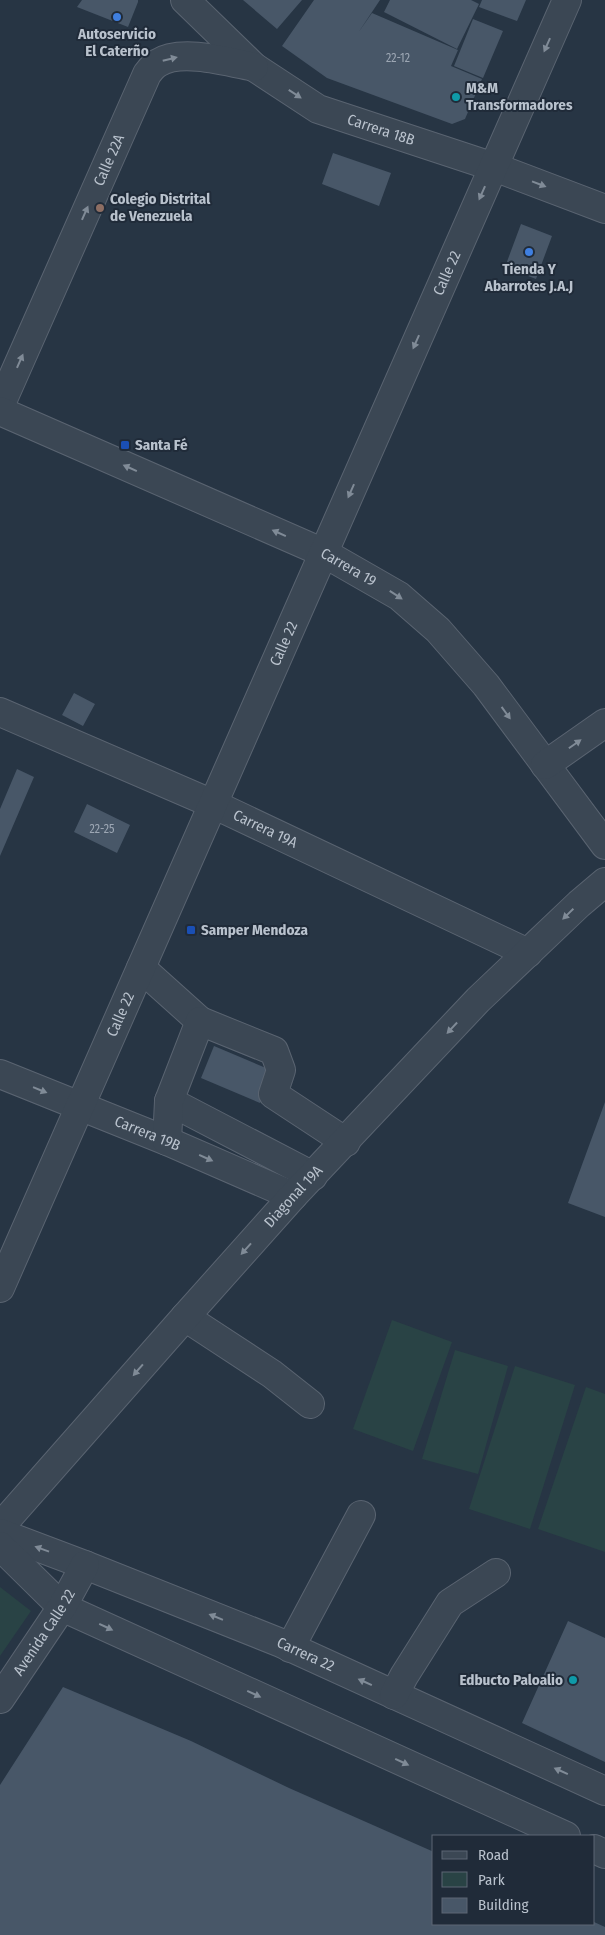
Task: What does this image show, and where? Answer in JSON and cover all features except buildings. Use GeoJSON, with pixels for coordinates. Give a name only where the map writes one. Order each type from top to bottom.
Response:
{"type":"FeatureCollection","features":[{"type":"Feature","properties":{"kind":"street","name":"Carrera 18B"},"geometry":{"type":"LineString","coordinates":[[185,0],[254,67],[318,109],[494,167],[605,210]]}},
{"type":"Feature","properties":{"kind":"street","name":"Calle 22"},"geometry":{"type":"LineString","coordinates":[[0,1288],[567,0]]}},
{"type":"Feature","properties":{"kind":"street","name":"Calle 22A"},"geometry":{"type":"LineString","coordinates":[[0,406],[147,74],[158,62],[189,56],[254,67]]}},
{"type":"Feature","properties":{"kind":"street","name":"Carrera 19"},"geometry":{"type":"LineString","coordinates":[[0,411],[324,553],[399,596],[438,630],[486,685],[605,845]]}},
{"type":"Feature","properties":{"kind":"street","name":"Carrera 19A"},"geometry":{"type":"LineString","coordinates":[[0,712],[213,804],[528,953]]}},
{"type":"Feature","properties":{"kind":"street"},"geometry":{"type":"LineString","coordinates":[[544,765],[605,723]]}},
{"type":"Feature","properties":{"kind":"street","name":"Diagonal 19A"},"geometry":{"type":"LineString","coordinates":[[0,1527],[293,1196],[478,1000],[605,882]]}},
{"type":"Feature","properties":{"kind":"street"},"geometry":{"type":"LineString","coordinates":[[141,968],[200,1021],[274,1051],[281,1070],[273,1094],[346,1142]]}},
{"type":"Feature","properties":{"kind":"street"},"geometry":{"type":"LineString","coordinates":[[167,1141],[169,1101],[200,1021]]}},
{"type":"Feature","properties":{"kind":"street","name":"Carrera 19B"},"geometry":{"type":"LineString","coordinates":[[0,1074],[167,1141],[293,1196]]}},
{"type":"Feature","properties":{"kind":"street"},"geometry":{"type":"LineString","coordinates":[[169,1101],[313,1176]]}},
{"type":"Feature","properties":{"kind":"street"},"geometry":{"type":"LineString","coordinates":[[185,1317],[272,1374],[310,1404]]}},
{"type":"Feature","properties":{"kind":"street"},"geometry":{"type":"LineString","coordinates":[[290,1648],[361,1515]]}},
{"type":"Feature","properties":{"kind":"street","name":"Carrera 22"},"geometry":{"type":"LineString","coordinates":[[0,1533],[85,1564],[290,1648],[605,1791]]}},
{"type":"Feature","properties":{"kind":"street"},"geometry":{"type":"LineString","coordinates":[[0,1546],[62,1607],[564,1835]]}},
{"type":"Feature","properties":{"kind":"street","name":"Avenida Calle 22"},"geometry":{"type":"LineString","coordinates":[[0,1699],[62,1607],[85,1564]]}},
{"type":"Feature","properties":{"kind":"street"},"geometry":{"type":"LineString","coordinates":[[394,1695],[450,1603],[496,1573]]}},
{"type":"Feature","properties":{"kind":"green space"},"geometry":{"type":"Polygon","coordinates":[[[392,1320],[452,1342],[413,1451],[353,1429],[392,1320]]]}},
{"type":"Feature","properties":{"kind":"green space"},"geometry":{"type":"Polygon","coordinates":[[[455,1350],[508,1366],[478,1474],[422,1459],[455,1350]]]}},
{"type":"Feature","properties":{"kind":"green space"},"geometry":{"type":"Polygon","coordinates":[[[515,1366],[575,1385],[530,1529],[469,1509],[515,1366]]]}},
{"type":"Feature","properties":{"kind":"green space"},"geometry":{"type":"Polygon","coordinates":[[[586,1387],[605,1394],[605,1552],[538,1529],[586,1387]]]}},
{"type":"Feature","properties":{"kind":"green space"},"geometry":{"type":"Polygon","coordinates":[[[0,1587],[31,1611],[0,1656],[0,1587]]]}},
{"type":"Feature","properties":{"kind":"place","name":"Autoservicio El Caterño"},"geometry":{"type":"Point","coordinates":[117,17]}},
{"type":"Feature","properties":{"kind":"place","name":"M&M Transformadores"},"geometry":{"type":"Point","coordinates":[456,97]}},
{"type":"Feature","properties":{"kind":"place","name":"Colegio Distrital de Venezuela"},"geometry":{"type":"Point","coordinates":[100,208]}},
{"type":"Feature","properties":{"kind":"place","name":"Tienda Y Abarrotes J.A.J"},"geometry":{"type":"Point","coordinates":[529,252]}},
{"type":"Feature","properties":{"kind":"place","name":"Santa Fé"},"geometry":{"type":"Point","coordinates":[125,445]}},
{"type":"Feature","properties":{"kind":"place","name":"Samper Mendoza"},"geometry":{"type":"Point","coordinates":[191,930]}},
{"type":"Feature","properties":{"kind":"place","name":"Edbucto Paloalio"},"geometry":{"type":"Point","coordinates":[573,1680]}}]}
